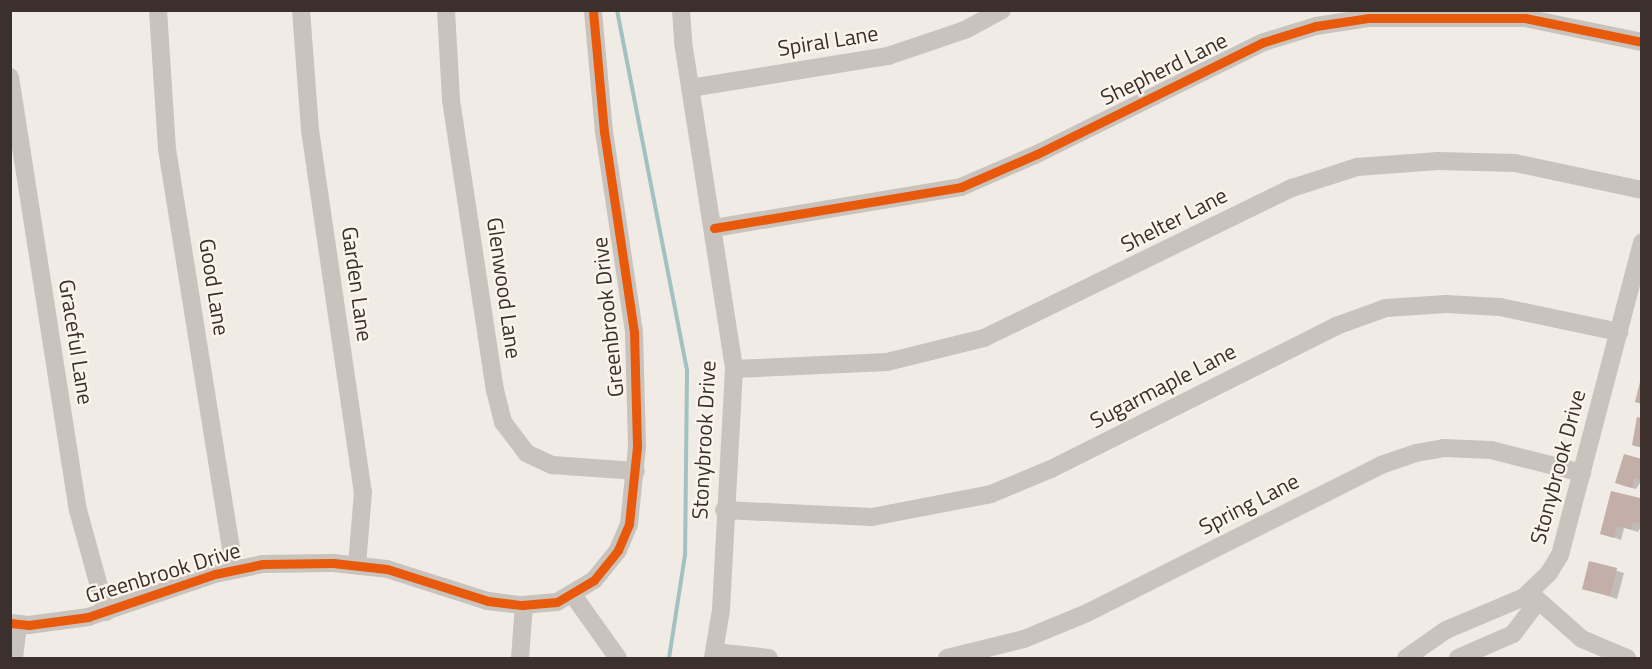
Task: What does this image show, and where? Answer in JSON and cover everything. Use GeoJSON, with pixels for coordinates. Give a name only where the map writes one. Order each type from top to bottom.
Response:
{"type":"FeatureCollection","features":[{"type":"Feature","properties":{"kind":"street","name":"Good Lane"},"geometry":{"type":"LineString","coordinates":[[158,10],[167,149],[234,569]]}},
{"type":"Feature","properties":{"kind":"street","name":"Garden Lane"},"geometry":{"type":"LineString","coordinates":[[301,10],[308,121],[363,492],[357,565]]}},
{"type":"Feature","properties":{"kind":"street","name":"Glenwood Lane"},"geometry":{"type":"LineString","coordinates":[[446,10],[451,100],[495,390],[503,422],[518,446],[545,462],[636,471]]}},
{"type":"Feature","properties":{"kind":"street","name":"Greenbrook Drive"},"geometry":{"type":"LineString","coordinates":[[14,623],[56,623],[106,612],[234,569],[288,562],[357,565],[403,572],[488,601],[524,606],[557,602],[573,595],[594,580],[618,550],[629,524],[636,471],[634,332],[604,132],[593,10]]}},
{"type":"Feature","properties":{"kind":"street","name":"Stonybrook Drive"},"geometry":{"type":"LineString","coordinates":[[681,10],[690,88],[714,228],[734,369],[724,510],[721,610],[714,655]]}},
{"type":"Feature","properties":{"kind":"street","name":"Spiral Lane"},"geometry":{"type":"LineString","coordinates":[[690,88],[888,56],[965,30],[1002,10]]}},
{"type":"Feature","properties":{"kind":"street","name":"Shepherd Lane"},"geometry":{"type":"LineString","coordinates":[[714,228],[961,187],[1037,154],[1264,42],[1316,26],[1369,18],[1525,18],[1641,42]]}},
{"type":"Feature","properties":{"kind":"street","name":"Graceful Lane"},"geometry":{"type":"LineString","coordinates":[[10,77],[78,510],[106,612]]}},
{"type":"Feature","properties":{"kind":"street","name":"Shelter Lane"},"geometry":{"type":"LineString","coordinates":[[734,369],[887,362],[984,338],[1292,188],[1356,167],[1429,161],[1515,163],[1641,190]]}},
{"type":"Feature","properties":{"kind":"street","name":"Stonybrook Drive"},"geometry":{"type":"LineString","coordinates":[[1406,658],[1446,630],[1534,597],[1560,555],[1641,243]]}},
{"type":"Feature","properties":{"kind":"street","name":"Sugarmaple Lane"},"geometry":{"type":"LineString","coordinates":[[724,510],[873,517],[991,494],[1061,464],[1336,326],[1386,308],[1446,304],[1500,307],[1619,332]]}},
{"type":"Feature","properties":{"kind":"street","name":"Spring Lane"},"geometry":{"type":"LineString","coordinates":[[947,658],[994,648],[1061,624],[1381,465],[1416,453],[1444,448],[1491,450],[1582,473]]}},
{"type":"Feature","properties":{"kind":"street"},"geometry":{"type":"LineString","coordinates":[[573,595],[604,645],[618,658]]}},
{"type":"Feature","properties":{"kind":"street"},"geometry":{"type":"LineString","coordinates":[[1458,658],[1513,634],[1534,597],[1582,639],[1627,658]]}},
{"type":"Feature","properties":{"kind":"street"},"geometry":{"type":"LineString","coordinates":[[520,658],[524,606]]}},
{"type":"Feature","properties":{"kind":"street"},"geometry":{"type":"LineString","coordinates":[[14,623],[14,658]]}},
{"type":"Feature","properties":{"kind":"street"},"geometry":{"type":"LineString","coordinates":[[714,655],[770,658]]}},
{"type":"Feature","properties":{"kind":"building"},"geometry":{"type":"Polygon","coordinates":[[[1642,378],[1642,404],[1635,402],[1642,378]]]}},
{"type":"Feature","properties":{"kind":"building"},"geometry":{"type":"Polygon","coordinates":[[[1637,417],[1642,418],[1642,448],[1632,445],[1637,417]]]}},
{"type":"Feature","properties":{"kind":"building"},"geometry":{"type":"Polygon","coordinates":[[[1624,454],[1642,459],[1641,480],[1635,478],[1632,488],[1615,483],[1624,454]]]}},
{"type":"Feature","properties":{"kind":"building"},"geometry":{"type":"Polygon","coordinates":[[[1611,491],[1640,498],[1642,506],[1642,524],[1633,522],[1631,529],[1617,526],[1614,538],[1600,534],[1611,491]]]}},
{"type":"Feature","properties":{"kind":"building"},"geometry":{"type":"Polygon","coordinates":[[[1589,561],[1617,568],[1610,596],[1582,589],[1589,561]]]}},
{"type":"Feature","properties":{"kind":"waterway"},"geometry":{"type":"LineString","coordinates":[[617,10],[687,371],[685,555],[669,658]]}},
{"type":"Feature","properties":{"kind":"cycle path"},"geometry":{"type":"LineString","coordinates":[[10,623],[29,625],[88,617],[215,574],[263,564],[333,563],[387,569],[488,601],[522,605],[557,602],[594,580],[618,550],[629,524],[637,446],[634,332],[604,132],[593,10]]}},
{"type":"Feature","properties":{"kind":"cycle path"},"geometry":{"type":"LineString","coordinates":[[714,228],[961,187],[1037,154],[1264,42],[1316,26],[1369,18],[1525,18],[1642,42]]}}]}
